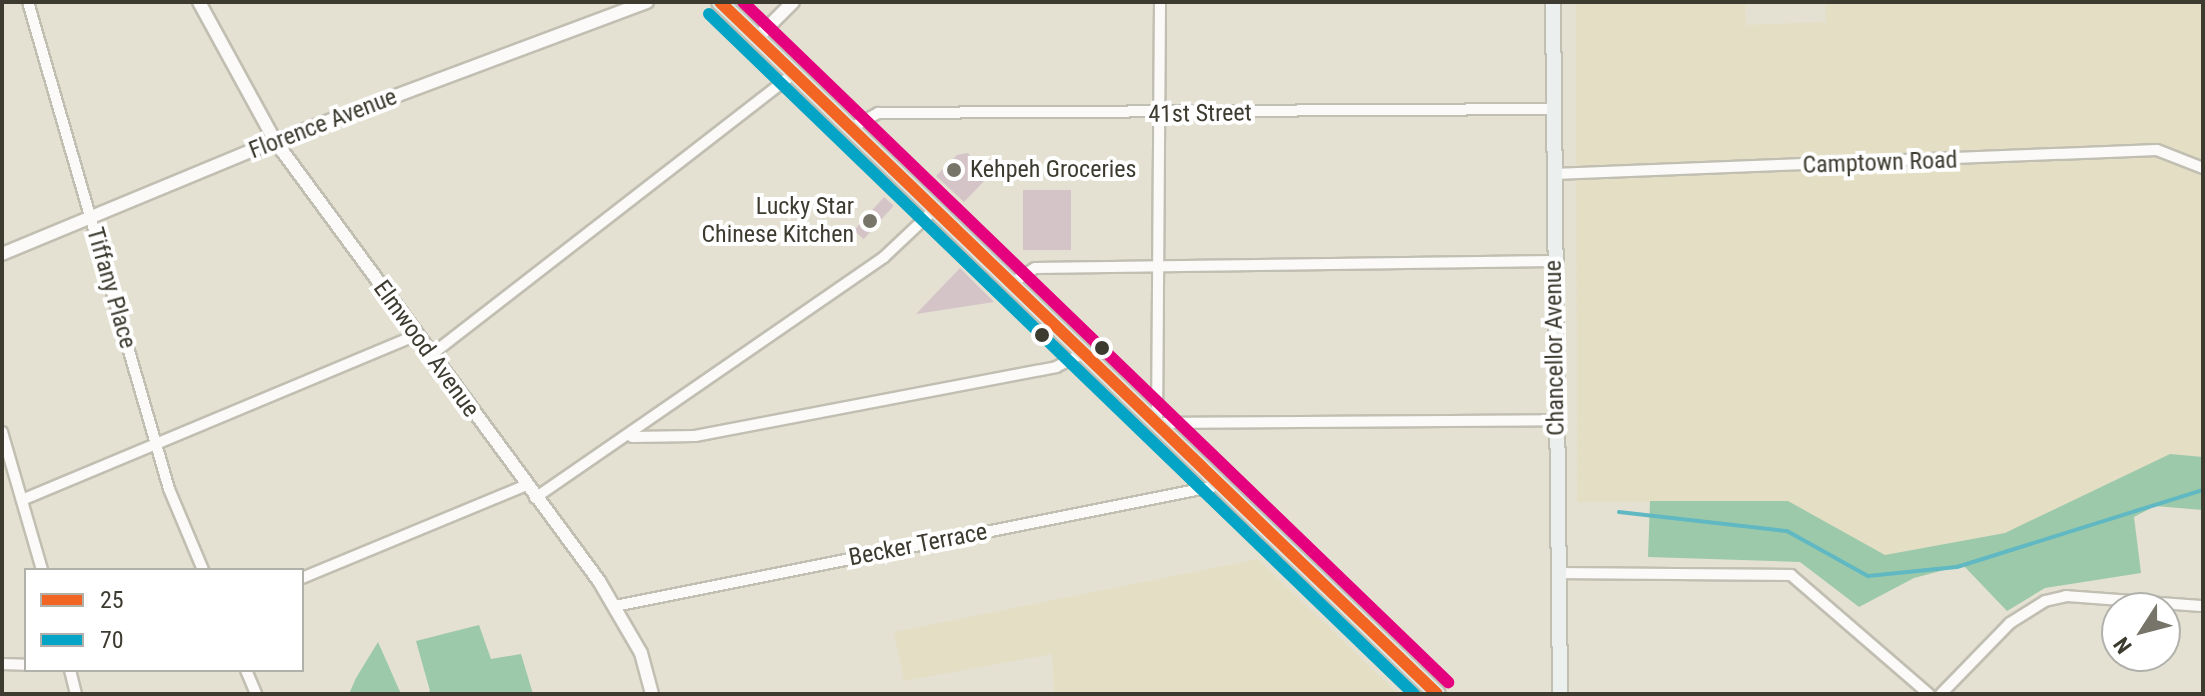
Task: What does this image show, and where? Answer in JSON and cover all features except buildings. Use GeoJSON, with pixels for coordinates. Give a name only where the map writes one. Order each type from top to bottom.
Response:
{"type":"FeatureCollection","features":[{"type":"Feature","properties":{"kind":"main road"},"geometry":{"type":"LineString","coordinates":[[720,2],[1437,694]]}},
{"type":"Feature","properties":{"kind":"main road","name":"Chancellor Avenue"},"geometry":{"type":"LineString","coordinates":[[1553,2],[1560,694]]}},
{"type":"Feature","properties":{"kind":"street","name":"Tiffany Place"},"geometry":{"type":"LineString","coordinates":[[28,2],[156,445],[202,568]]}},
{"type":"Feature","properties":{"kind":"street","name":"Elmwood Avenue"},"geometry":{"type":"LineString","coordinates":[[199,2],[275,141],[615,606],[641,653],[652,694]]}},
{"type":"Feature","properties":{"kind":"street","name":"Florence Avenue"},"geometry":{"type":"LineString","coordinates":[[2,254],[275,141],[647,2]]}},
{"type":"Feature","properties":{"kind":"street"},"geometry":{"type":"LineString","coordinates":[[757,38],[793,2]]}},
{"type":"Feature","properties":{"kind":"street"},"geometry":{"type":"LineString","coordinates":[[1160,2],[1163,269],[1157,423],[1555,420]]}},
{"type":"Feature","properties":{"kind":"street"},"geometry":{"type":"LineString","coordinates":[[431,355],[794,73]]}},
{"type":"Feature","properties":{"kind":"street","name":"41st Street"},"geometry":{"type":"LineString","coordinates":[[851,128],[878,113],[1161,115],[1554,109]]}},
{"type":"Feature","properties":{"kind":"street","name":"Camptown Road"},"geometry":{"type":"LineString","coordinates":[[1554,174],[2157,150],[2203,168]]}},
{"type":"Feature","properties":{"kind":"street"},"geometry":{"type":"LineString","coordinates":[[535,498],[632,437],[884,257],[935,209]]}},
{"type":"Feature","properties":{"kind":"street"},"geometry":{"type":"LineString","coordinates":[[1012,283],[1035,268],[1163,269],[1554,261]]}},
{"type":"Feature","properties":{"kind":"street"},"geometry":{"type":"LineString","coordinates":[[22,500],[416,335]]}},
{"type":"Feature","properties":{"kind":"street"},"geometry":{"type":"LineString","coordinates":[[632,437],[695,436],[1056,367],[1084,353]]}},
{"type":"Feature","properties":{"kind":"street"},"geometry":{"type":"LineString","coordinates":[[3,440],[41,568]]}},
{"type":"Feature","properties":{"kind":"street"},"geometry":{"type":"LineString","coordinates":[[304,577],[526,485]]}},
{"type":"Feature","properties":{"kind":"street","name":"Becker Terrace"},"geometry":{"type":"LineString","coordinates":[[615,606],[1221,485]]}},
{"type":"Feature","properties":{"kind":"street"},"geometry":{"type":"LineString","coordinates":[[1559,573],[1791,575],[1929,694]]}},
{"type":"Feature","properties":{"kind":"street"},"geometry":{"type":"LineString","coordinates":[[1941,694],[2010,623],[2045,601],[2066,596],[2203,606]]}},
{"type":"Feature","properties":{"kind":"street"},"geometry":{"type":"LineString","coordinates":[[2,664],[24,665]]}},
{"type":"Feature","properties":{"kind":"street"},"geometry":{"type":"LineString","coordinates":[[71,672],[76,694]]}},
{"type":"Feature","properties":{"kind":"street"},"geometry":{"type":"LineString","coordinates":[[247,672],[256,694]]}},
{"type":"Feature","properties":{"kind":"shaded area"},"geometry":{"type":"Polygon","coordinates":[[[1576,2],[1745,2],[1746,25],[1826,22],[1825,2],[2203,2],[2203,457],[2170,454],[2005,533],[1885,555],[1788,501],[1577,502],[1576,2]]]}},
{"type":"Feature","properties":{"kind":"shaded area"},"geometry":{"type":"Polygon","coordinates":[[[1258,559],[1398,694],[1054,694],[1052,654],[904,681],[894,632],[1258,559]]]}},
{"type":"Feature","properties":{"kind":"green space"},"geometry":{"type":"Polygon","coordinates":[[[2170,454],[2203,457],[2203,510],[2155,506],[2134,517],[2141,573],[2045,588],[2007,611],[1963,565],[1914,578],[1859,607],[1800,562],[1648,557],[1650,501],[1788,501],[1885,555],[2005,533],[2170,454]]]}},
{"type":"Feature","properties":{"kind":"green space"},"geometry":{"type":"Polygon","coordinates":[[[479,625],[491,659],[521,654],[533,694],[425,694],[430,691],[416,641],[479,625]]]}},
{"type":"Feature","properties":{"kind":"green space"},"geometry":{"type":"Polygon","coordinates":[[[378,642],[401,694],[349,694],[356,678],[378,642]]]}},
{"type":"Feature","properties":{"kind":"waterway"},"geometry":{"type":"LineString","coordinates":[[1619,512],[1787,531],[1868,576],[1957,567],[2203,490]]}},
{"type":"Feature","properties":{"kind":"transit line","name":"25"},"geometry":{"type":"LineString","coordinates":[[720,2],[1437,694]]}},
{"type":"Feature","properties":{"kind":"transit line"},"geometry":{"type":"LineString","coordinates":[[743,2],[1448,682]]}},
{"type":"Feature","properties":{"kind":"transit line","name":"70"},"geometry":{"type":"LineString","coordinates":[[709,14],[1414,694]]}},
{"type":"Feature","properties":{"kind":"place","name":"Kehpeh Groceries"},"geometry":{"type":"Point","coordinates":[954,170]}},
{"type":"Feature","properties":{"kind":"place","name":"Lucky Star Chinese Kitchen"},"geometry":{"type":"Point","coordinates":[870,221]}}]}
